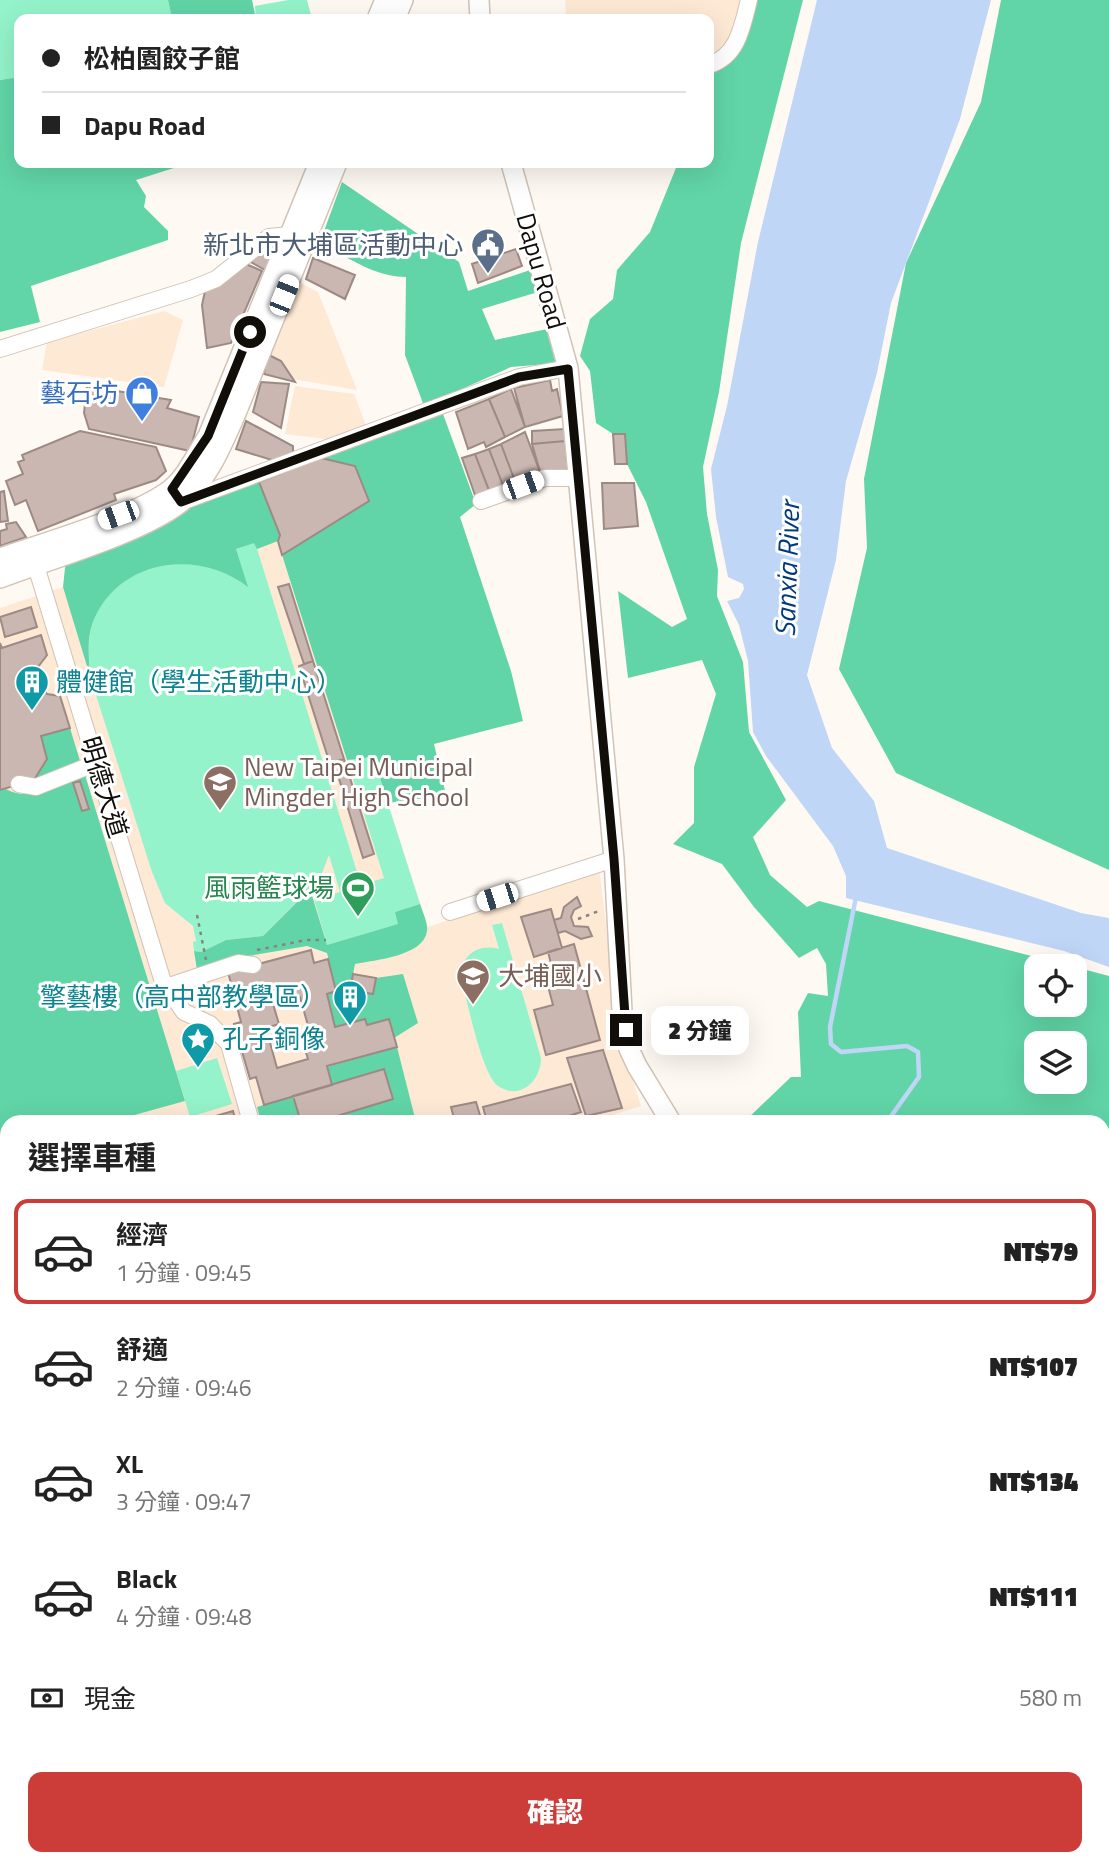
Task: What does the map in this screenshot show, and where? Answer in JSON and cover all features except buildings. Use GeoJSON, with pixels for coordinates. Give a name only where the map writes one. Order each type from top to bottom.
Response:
{"type":"FeatureCollection","features":[{"type":"Feature","properties":{"kind":"main road"},"geometry":{"type":"LineString","coordinates":[[176,496],[208,436],[317,168]]}},
{"type":"Feature","properties":{"kind":"main road"},"geometry":{"type":"LineString","coordinates":[[0,558],[33,556],[142,524],[204,477],[222,447],[335,168]]}},
{"type":"Feature","properties":{"kind":"main road","name":"Dapu Road"},"geometry":{"type":"LineString","coordinates":[[512,168],[568,369],[614,859],[622,1011],[629,1049],[664,1115]]}},
{"type":"Feature","properties":{"kind":"main road"},"geometry":{"type":"LineString","coordinates":[[0,578],[33,556]]}},
{"type":"Feature","properties":{"kind":"street"},"geometry":{"type":"LineString","coordinates":[[714,62],[727,56],[734,47],[749,0]]}},
{"type":"Feature","properties":{"kind":"street"},"geometry":{"type":"LineString","coordinates":[[0,349],[191,289],[216,279],[269,237],[290,235]]}},
{"type":"Feature","properties":{"kind":"street"},"geometry":{"type":"LineString","coordinates":[[176,496],[519,377],[568,369]]}},
{"type":"Feature","properties":{"kind":"street"},"geometry":{"type":"LineString","coordinates":[[481,501],[545,478],[578,478]]}},
{"type":"Feature","properties":{"kind":"street","name":"明德大道"},"geometry":{"type":"LineString","coordinates":[[33,556],[165,984]]}},
{"type":"Feature","properties":{"kind":"street"},"geometry":{"type":"LineString","coordinates":[[19,785],[36,787],[96,763]]}},
{"type":"Feature","properties":{"kind":"street"},"geometry":{"type":"LineString","coordinates":[[450,912],[614,859]]}},
{"type":"Feature","properties":{"kind":"street"},"geometry":{"type":"LineString","coordinates":[[249,1115],[229,1044],[210,1024],[184,1012],[165,984],[253,958]]}},
{"type":"Feature","properties":{"kind":"path"},"geometry":{"type":"LineString","coordinates":[[578,919],[590,913],[617,909]]}},
{"type":"Feature","properties":{"kind":"path"},"geometry":{"type":"LineString","coordinates":[[197,915],[206,957],[216,956]]}},
{"type":"Feature","properties":{"kind":"path"},"geometry":{"type":"LineString","coordinates":[[253,958],[306,940],[326,940]]}},
{"type":"Feature","properties":{"kind":"shaded area"},"geometry":{"type":"Polygon","coordinates":[[[565,0],[754,0],[730,49],[714,54],[714,14],[566,14],[565,0]]]}},
{"type":"Feature","properties":{"kind":"shaded area"},"geometry":{"type":"Polygon","coordinates":[[[299,282],[318,292],[357,390],[264,374],[299,282]]]}},
{"type":"Feature","properties":{"kind":"shaded area"},"geometry":{"type":"Polygon","coordinates":[[[164,311],[183,320],[164,387],[42,370],[47,342],[164,311]]]}},
{"type":"Feature","properties":{"kind":"shaded area"},"geometry":{"type":"Polygon","coordinates":[[[295,386],[354,394],[367,428],[334,440],[285,434],[295,386]]]}},
{"type":"Feature","properties":{"kind":"shaded area","name":"New Taipei Municipal Mingder High School"},"geometry":{"type":"Polygon","coordinates":[[[270,518],[347,759],[373,757],[428,927],[599,868],[620,1039],[641,1106],[612,1115],[135,1115],[185,1101],[0,804],[0,608],[270,518]]]}},
{"type":"Feature","properties":{"kind":"green space"},"geometry":{"type":"Polygon","coordinates":[[[0,0],[168,0],[171,14],[14,14],[14,78],[0,80],[0,0]]]}},
{"type":"Feature","properties":{"kind":"green space"},"geometry":{"type":"Polygon","coordinates":[[[168,0],[252,0],[255,14],[171,14],[168,0]]]}},
{"type":"Feature","properties":{"kind":"green space"},"geometry":{"type":"Polygon","coordinates":[[[288,0],[307,0],[311,14],[256,14],[255,6],[288,0]]]}},
{"type":"Feature","properties":{"kind":"green space"},"geometry":{"type":"Polygon","coordinates":[[[754,0],[803,0],[741,243],[719,392],[703,467],[707,514],[718,570],[717,596],[743,662],[749,732],[786,800],[753,837],[770,875],[807,907],[819,901],[1024,954],[1024,1017],[1087,1017],[1087,970],[1109,976],[1109,1115],[751,1115],[791,1077],[801,1077],[798,1012],[808,993],[828,996],[826,964],[817,948],[799,958],[754,907],[722,864],[673,844],[694,823],[694,767],[716,694],[702,660],[628,678],[618,591],[672,627],[687,619],[646,502],[627,464],[625,434],[613,434],[596,423],[590,371],[580,356],[590,319],[613,299],[617,270],[650,232],[676,168],[714,168],[714,72],[729,63],[747,34],[754,0]]]}},
{"type":"Feature","properties":{"kind":"green space"},"geometry":{"type":"Polygon","coordinates":[[[1001,0],[1109,0],[1109,870],[896,773],[839,669],[867,548],[864,479],[906,263],[981,102],[1001,0]]]}},
{"type":"Feature","properties":{"kind":"green space"},"geometry":{"type":"Polygon","coordinates":[[[14,78],[14,168],[174,168],[136,180],[146,196],[144,207],[168,231],[168,240],[31,286],[40,322],[0,332],[0,80],[14,78]]]}},
{"type":"Feature","properties":{"kind":"green space"},"geometry":{"type":"Polygon","coordinates":[[[342,182],[459,262],[468,291],[533,269],[538,292],[482,309],[495,340],[547,329],[560,363],[511,367],[424,406],[405,355],[406,277],[372,270],[320,242],[342,182]]]}},
{"type":"Feature","properties":{"kind":"green space"},"geometry":{"type":"Polygon","coordinates":[[[443,414],[476,504],[460,517],[511,671],[523,721],[434,744],[446,795],[388,803],[373,757],[347,760],[282,555],[369,501],[355,466],[321,458],[443,414]]]}},
{"type":"Feature","properties":{"kind":"green space"},"geometry":{"type":"Polygon","coordinates":[[[259,482],[280,535],[278,541],[257,549],[254,543],[236,549],[248,587],[229,575],[208,567],[186,564],[143,572],[124,582],[107,597],[92,624],[89,646],[90,676],[63,587],[66,559],[185,509],[259,482]]]}},
{"type":"Feature","properties":{"kind":"green space"},"geometry":{"type":"Polygon","coordinates":[[[255,542],[361,885],[384,878],[347,760],[373,757],[420,904],[395,912],[399,924],[327,945],[314,899],[340,892],[329,855],[320,878],[263,936],[226,940],[201,952],[194,951],[193,942],[196,941],[193,926],[165,903],[152,872],[90,676],[90,631],[94,617],[106,597],[122,582],[163,565],[207,567],[228,574],[247,586],[236,549],[255,542]]]}},
{"type":"Feature","properties":{"kind":"green space"},"geometry":{"type":"Polygon","coordinates":[[[70,728],[80,761],[34,780],[47,759],[41,736],[70,728]]]}},
{"type":"Feature","properties":{"kind":"green space"},"geometry":{"type":"Polygon","coordinates":[[[85,775],[185,1101],[135,1115],[0,1115],[0,790],[25,794],[56,787],[85,775]]]}},
{"type":"Feature","properties":{"kind":"green space"},"geometry":{"type":"Polygon","coordinates":[[[310,889],[327,945],[398,924],[395,912],[420,904],[427,928],[424,939],[417,946],[397,955],[355,964],[350,990],[373,994],[376,978],[403,974],[418,1023],[394,1038],[388,1019],[367,1025],[365,1019],[335,1027],[327,994],[336,991],[327,953],[307,946],[225,960],[197,970],[194,951],[201,952],[226,940],[263,936],[310,889]]]}},
{"type":"Feature","properties":{"kind":"green space"},"geometry":{"type":"Polygon","coordinates":[[[502,923],[541,1058],[533,1081],[521,1090],[514,1091],[498,1086],[486,1067],[461,979],[463,964],[471,953],[484,948],[499,949],[492,925],[502,923]]]}},
{"type":"Feature","properties":{"kind":"green space"},"geometry":{"type":"Polygon","coordinates":[[[397,1047],[414,1115],[340,1115],[393,1098],[384,1069],[332,1085],[327,1067],[397,1047]]]}},
{"type":"Feature","properties":{"kind":"green space"},"geometry":{"type":"Polygon","coordinates":[[[217,1058],[232,1104],[189,1115],[176,1071],[217,1058]]]}},
{"type":"Feature","properties":{"kind":"green space"},"geometry":{"type":"Polygon","coordinates":[[[293,1096],[299,1115],[259,1115],[257,1107],[293,1096]]]}},
{"type":"Feature","properties":{"kind":"water","name":"Sanxia River"},"geometry":{"type":"Polygon","coordinates":[[[817,0],[991,0],[960,119],[891,303],[877,373],[846,481],[836,560],[807,675],[832,748],[874,801],[887,848],[1081,913],[1109,918],[1109,967],[1087,959],[1087,954],[1072,954],[846,898],[846,876],[833,846],[766,756],[753,732],[748,661],[739,625],[727,601],[739,598],[744,589],[743,584],[728,577],[716,517],[711,469],[727,406],[758,242],[817,0]]]}},
{"type":"Feature","properties":{"kind":"waterway"},"geometry":{"type":"LineString","coordinates":[[856,897],[830,1027],[831,1044],[841,1052],[907,1046],[918,1052],[919,1077],[892,1115]]}},
{"type":"Feature","properties":{"kind":"place","name":"新北市大埔區活動中心"},"geometry":{"type":"Point","coordinates":[488,275]}},
{"type":"Feature","properties":{"kind":"place","name":"藝石坊"},"geometry":{"type":"Point","coordinates":[142,423]}},
{"type":"Feature","properties":{"kind":"place","name":"體健館（學生活動中心）"},"geometry":{"type":"Point","coordinates":[32,712]}},
{"type":"Feature","properties":{"kind":"place","name":"New Taipei Municipal Mingder High School"},"geometry":{"type":"Point","coordinates":[220,812]}},
{"type":"Feature","properties":{"kind":"place","name":"風雨籃球場"},"geometry":{"type":"Point","coordinates":[358,918]}},
{"type":"Feature","properties":{"kind":"place","name":"大埔國小"},"geometry":{"type":"Point","coordinates":[473,1006]}},
{"type":"Feature","properties":{"kind":"place","name":"擎藝樓（高中部教學區）"},"geometry":{"type":"Point","coordinates":[350,1027]}},
{"type":"Feature","properties":{"kind":"place","name":"孔子銅像"},"geometry":{"type":"Point","coordinates":[198,1069]}},
{"type":"Feature","properties":{"kind":"route"},"geometry":{"type":"LineString","coordinates":[[250,332],[208,436],[190,467],[172,489],[181,502],[519,377],[568,369],[614,859],[622,1011],[626,1030]]}}]}
